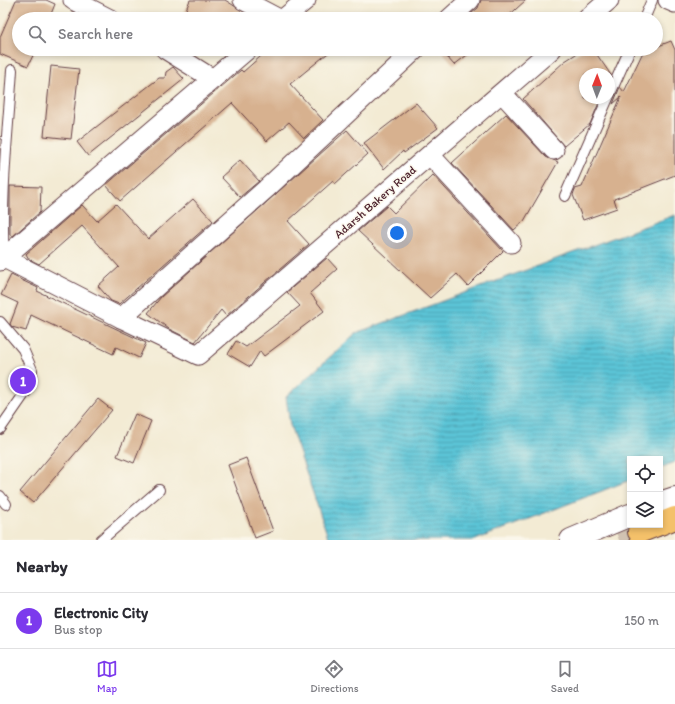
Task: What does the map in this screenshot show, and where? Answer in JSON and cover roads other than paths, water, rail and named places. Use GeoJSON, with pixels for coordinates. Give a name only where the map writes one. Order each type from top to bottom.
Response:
{"type":"FeatureCollection","features":[{"type":"Feature","properties":{"kind":"highway"},"geometry":{"type":"LineString","coordinates":[[663,521],[675,518]]}},
{"type":"Feature","properties":{"kind":"street"},"geometry":{"type":"LineString","coordinates":[[73,0],[96,12]]}},
{"type":"Feature","properties":{"kind":"street"},"geometry":{"type":"LineString","coordinates":[[243,0],[266,12]]}},
{"type":"Feature","properties":{"kind":"street"},"geometry":{"type":"LineString","coordinates":[[291,12],[306,0]]}},
{"type":"Feature","properties":{"kind":"street"},"geometry":{"type":"LineString","coordinates":[[457,12],[470,0]]}},
{"type":"Feature","properties":{"kind":"street"},"geometry":{"type":"LineString","coordinates":[[595,12],[609,0]]}},
{"type":"Feature","properties":{"kind":"street"},"geometry":{"type":"LineString","coordinates":[[668,0],[675,3]]}},
{"type":"Feature","properties":{"kind":"street"},"geometry":{"type":"LineString","coordinates":[[176,56],[213,79]]}},
{"type":"Feature","properties":{"kind":"street"},"geometry":{"type":"LineString","coordinates":[[240,56],[2,260],[121,318],[266,190],[409,56]]}},
{"type":"Feature","properties":{"kind":"street","name":"Adarsh Bakery Road"},"geometry":{"type":"LineString","coordinates":[[121,318],[198,356],[544,56]]}},
{"type":"Feature","properties":{"kind":"street"},"geometry":{"type":"LineString","coordinates":[[502,93],[554,150]]}},
{"type":"Feature","properties":{"kind":"street"},"geometry":{"type":"LineString","coordinates":[[430,155],[511,243]]}},
{"type":"Feature","properties":{"kind":"street"},"geometry":{"type":"LineString","coordinates":[[663,502],[675,498]]}},
{"type":"Feature","properties":{"kind":"street"},"geometry":{"type":"LineString","coordinates":[[571,540],[628,528]]}},
{"type":"Feature","properties":{"kind":"lane"},"geometry":{"type":"LineString","coordinates":[[647,12],[652,0]]}},
{"type":"Feature","properties":{"kind":"lane"},"geometry":{"type":"LineString","coordinates":[[615,83],[627,56]]}},
{"type":"Feature","properties":{"kind":"lane"},"geometry":{"type":"LineString","coordinates":[[2,260],[3,202],[12,70]]}},
{"type":"Feature","properties":{"kind":"lane"},"geometry":{"type":"LineString","coordinates":[[565,196],[606,104]]}},
{"type":"Feature","properties":{"kind":"lane"},"geometry":{"type":"LineString","coordinates":[[0,322],[23,349],[32,370],[27,390],[0,429]]}},
{"type":"Feature","properties":{"kind":"lane"},"geometry":{"type":"LineString","coordinates":[[101,540],[159,490]]}},
{"type":"Feature","properties":{"kind":"lane"},"geometry":{"type":"LineString","coordinates":[[0,496],[6,504]]}},
{"type":"Feature","properties":{"kind":"water"},"geometry":{"type":"Polygon","coordinates":[[[675,215],[675,462],[663,467],[663,456],[627,456],[627,481],[475,540],[329,540],[290,425],[286,397],[356,333],[675,215]]]}},
{"type":"Feature","properties":{"kind":"tunnel"},"geometry":{"type":"LineString","coordinates":[[619,540],[639,532]]}},
{"type":"Feature","properties":{"kind":"place","name":"Electronic City"},"geometry":{"type":"Point","coordinates":[23,381]}}]}
